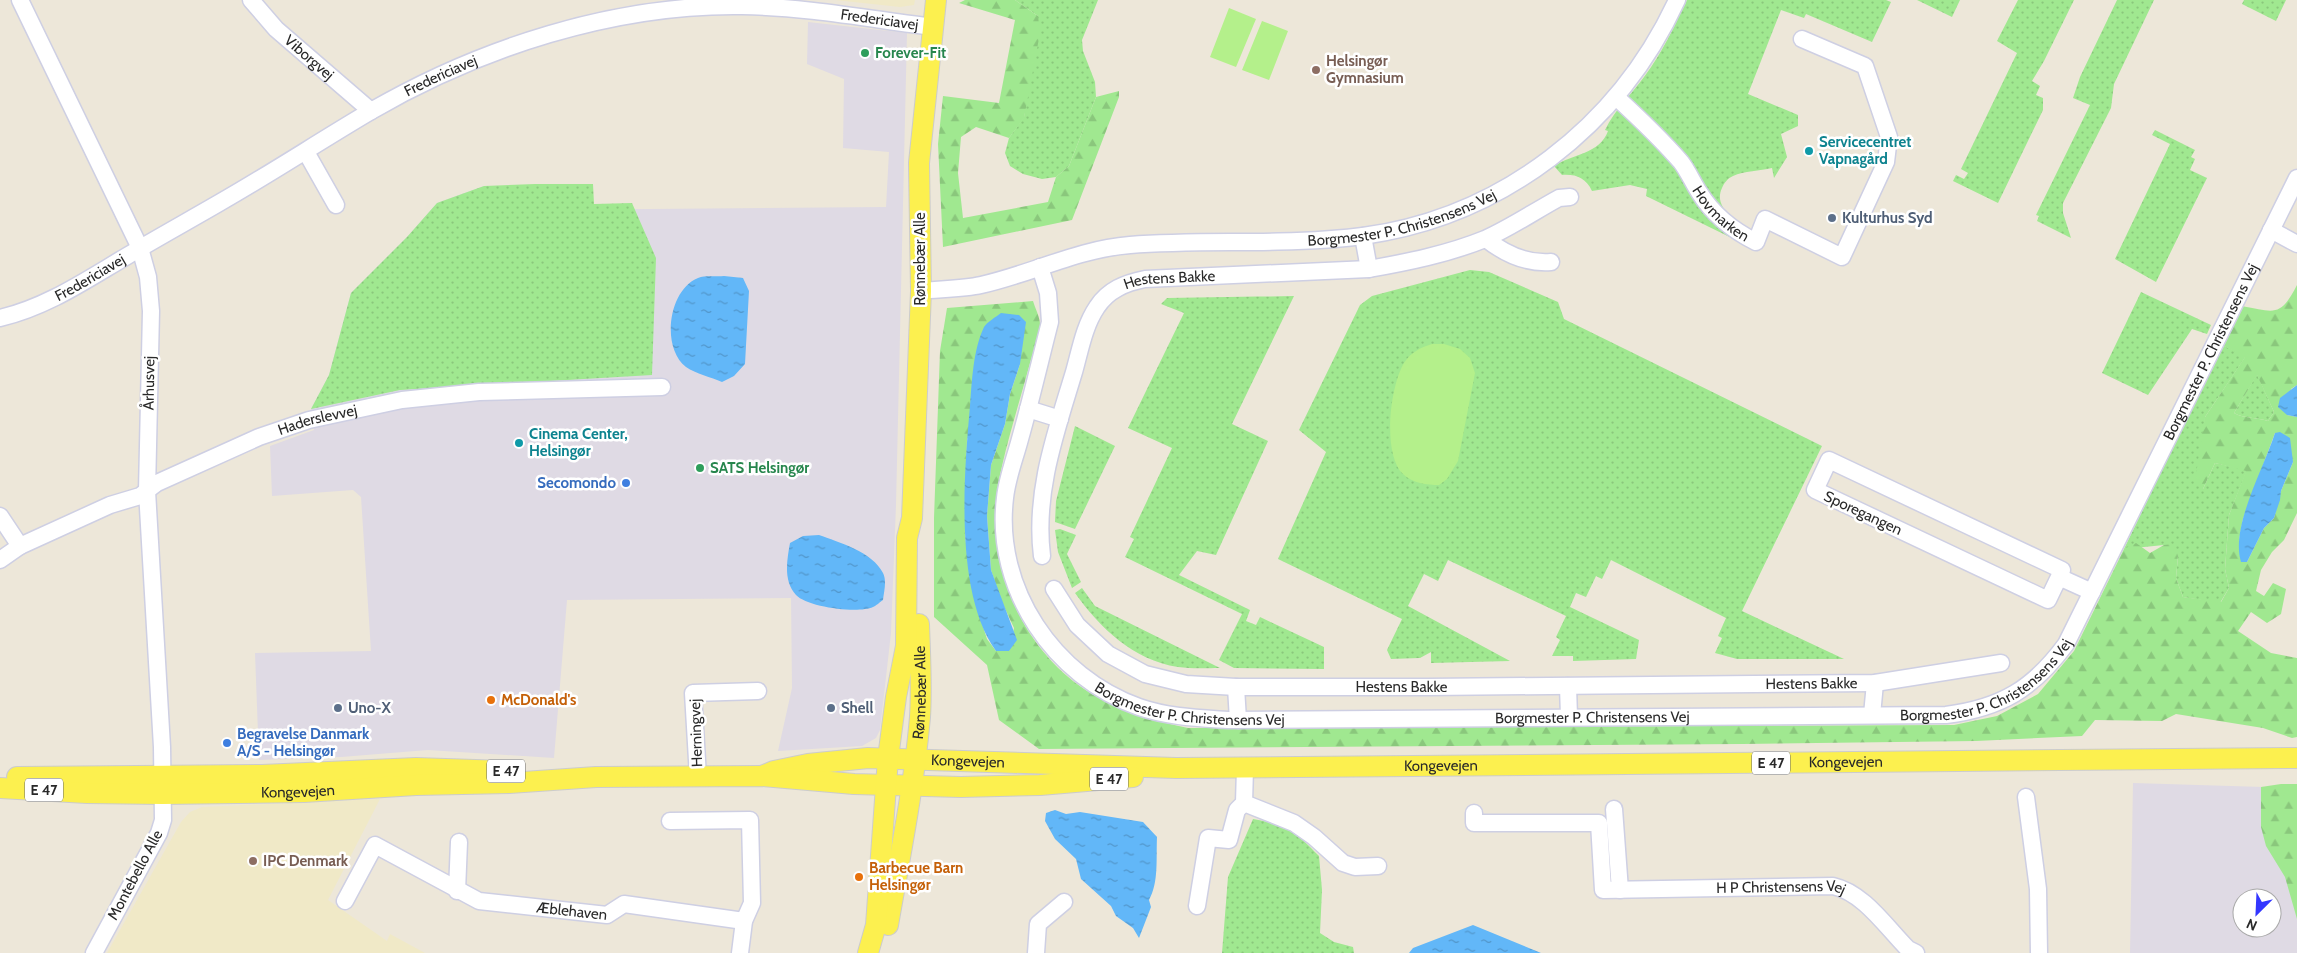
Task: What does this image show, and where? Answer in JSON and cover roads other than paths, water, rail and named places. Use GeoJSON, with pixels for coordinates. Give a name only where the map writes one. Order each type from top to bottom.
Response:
{"type":"FeatureCollection","features":[{"type":"Feature","properties":{"kind":"main road","name":"Rønnebær Alle"},"geometry":{"type":"LineString","coordinates":[[868,953],[876,924],[897,771],[896,697],[906,646],[907,538],[912,518],[921,291],[919,163],[936,0]]}},
{"type":"Feature","properties":{"kind":"main road","name":"Rønnebær Alle"},"geometry":{"type":"LineString","coordinates":[[881,953],[907,825],[897,771],[920,701],[918,550],[912,518]]}},
{"type":"Feature","properties":{"kind":"main road","name":"Kongevejen"},"geometry":{"type":"LineString","coordinates":[[768,773],[795,780],[897,771],[1132,766],[1244,768],[2297,758]]}},
{"type":"Feature","properties":{"kind":"main road","name":"Kongevejen"},"geometry":{"type":"LineString","coordinates":[[0,788],[87,793],[262,775],[416,768],[509,771],[596,777],[698,777],[768,773],[815,763],[897,771],[993,787],[1133,777],[1176,768]]}},
{"type":"Feature","properties":{"kind":"main road","name":"Kongevejen"},"geometry":{"type":"LineString","coordinates":[[0,777],[162,785]]}},
{"type":"Feature","properties":{"kind":"street","name":"Århusvej"},"geometry":{"type":"LineString","coordinates":[[20,0],[140,248],[148,277],[151,311],[147,490],[162,785]]}},
{"type":"Feature","properties":{"kind":"street","name":"Viborgvej"},"geometry":{"type":"LineString","coordinates":[[251,0],[276,29],[371,111]]}},
{"type":"Feature","properties":{"kind":"street","name":"Borgmester P. Christensens Vej"},"geometry":{"type":"LineString","coordinates":[[921,291],[979,286],[1081,254],[1130,245],[1262,243],[1363,236],[1410,226],[1465,209],[1508,188],[1562,150],[1583,132],[1616,97],[1643,62],[1666,24],[1677,0]]}},
{"type":"Feature","properties":{"kind":"street","name":"Fredericiavej"},"geometry":{"type":"LineString","coordinates":[[0,318],[16,314],[59,297],[306,152],[371,111],[462,64],[541,36],[638,14],[692,8],[742,6],[818,12],[933,27]]}},
{"type":"Feature","properties":{"kind":"street","name":"Hovmarken"},"geometry":{"type":"LineString","coordinates":[[1616,97],[1653,131],[1683,165],[1699,193],[1717,217],[1738,233],[1756,242],[1766,219],[1842,257],[1886,162],[1889,137],[1865,66],[1802,39]]}},
{"type":"Feature","properties":{"kind":"street"},"geometry":{"type":"LineString","coordinates":[[306,152],[336,205]]}},
{"type":"Feature","properties":{"kind":"street","name":"Borgmester P. Christensens Vej"},"geometry":{"type":"LineString","coordinates":[[1040,267],[1048,293],[1050,322],[1005,497],[1004,529],[1008,561],[1018,592],[1032,621],[1051,647],[1091,683],[1114,697],[1165,714],[1238,720],[1946,715],[1970,712],[1993,705],[2015,695],[2052,664],[2066,644],[2297,178]]}},
{"type":"Feature","properties":{"kind":"street","name":"Hestens Bakke"},"geometry":{"type":"LineString","coordinates":[[1042,556],[1039,531],[1042,492],[1060,419],[1091,316],[1104,298],[1116,288],[1130,282],[1145,279],[1369,269],[1443,253],[1486,239],[1559,198],[1570,197]]}},
{"type":"Feature","properties":{"kind":"street"},"geometry":{"type":"LineString","coordinates":[[2271,230],[2297,244]]}},
{"type":"Feature","properties":{"kind":"street"},"geometry":{"type":"LineString","coordinates":[[1363,236],[1369,269]]}},
{"type":"Feature","properties":{"kind":"street"},"geometry":{"type":"LineString","coordinates":[[1486,239],[1499,250],[1533,263],[1551,262]]}},
{"type":"Feature","properties":{"kind":"street","name":"Haderslevvej"},"geometry":{"type":"LineString","coordinates":[[0,560],[20,546],[110,505],[140,496],[157,483],[259,437],[310,420],[402,400],[479,392],[662,387]]}},
{"type":"Feature","properties":{"kind":"street"},"geometry":{"type":"LineString","coordinates":[[1028,409],[1060,419]]}},
{"type":"Feature","properties":{"kind":"street","name":"Sporegangen"},"geometry":{"type":"LineString","coordinates":[[1829,460],[2062,570],[2059,576],[2048,600],[1815,490],[1829,460]]}},
{"type":"Feature","properties":{"kind":"street"},"geometry":{"type":"LineString","coordinates":[[0,516],[20,546]]}},
{"type":"Feature","properties":{"kind":"street","name":"Sporegangen"},"geometry":{"type":"LineString","coordinates":[[2059,576],[2092,592]]}},
{"type":"Feature","properties":{"kind":"street","name":"Hestens Bakke"},"geometry":{"type":"LineString","coordinates":[[1054,589],[1077,625],[1091,640],[1126,665],[1145,674],[1172,682],[1236,687],[1875,683],[2001,663]]}},
{"type":"Feature","properties":{"kind":"street","name":"Hestens Bakke"},"geometry":{"type":"LineString","coordinates":[[1872,715],[1875,683]]}},
{"type":"Feature","properties":{"kind":"street"},"geometry":{"type":"LineString","coordinates":[[1568,686],[1570,717]]}},
{"type":"Feature","properties":{"kind":"street"},"geometry":{"type":"LineString","coordinates":[[1236,687],[1238,720]]}},
{"type":"Feature","properties":{"kind":"street","name":"Herningvej"},"geometry":{"type":"LineString","coordinates":[[698,777],[693,693],[758,691]]}},
{"type":"Feature","properties":{"kind":"street"},"geometry":{"type":"LineString","coordinates":[[1196,906],[1208,838],[1229,840],[1237,810],[1244,803],[1244,768]]}},
{"type":"Feature","properties":{"kind":"street","name":"Montebello Alle"},"geometry":{"type":"LineString","coordinates":[[94,953],[161,829],[162,785]]}},
{"type":"Feature","properties":{"kind":"street"},"geometry":{"type":"LineString","coordinates":[[2026,798],[2038,889],[2039,953]]}},
{"type":"Feature","properties":{"kind":"street"},"geometry":{"type":"LineString","coordinates":[[1244,803],[1294,823],[1314,837],[1343,863],[1355,867],[1378,866]]}},
{"type":"Feature","properties":{"kind":"street"},"geometry":{"type":"LineString","coordinates":[[1614,809],[1620,890]]}},
{"type":"Feature","properties":{"kind":"street","name":"H P Christensens Vej"},"geometry":{"type":"LineString","coordinates":[[1474,813],[1474,823],[1599,823],[1603,890],[1833,886],[1845,889],[1857,897],[1908,949],[1916,953]]}},
{"type":"Feature","properties":{"kind":"street"},"geometry":{"type":"LineString","coordinates":[[670,821],[750,820],[752,904],[744,921],[740,953]]}},
{"type":"Feature","properties":{"kind":"street"},"geometry":{"type":"LineString","coordinates":[[457,891],[458,842]]}},
{"type":"Feature","properties":{"kind":"street","name":"Æblehaven"},"geometry":{"type":"LineString","coordinates":[[345,901],[376,845],[457,891],[479,901],[607,915],[624,904],[744,921]]}},
{"type":"Feature","properties":{"kind":"street"},"geometry":{"type":"LineString","coordinates":[[1036,953],[1038,924],[1064,902]]}},
{"type":"Feature","properties":{"kind":"water"},"geometry":{"type":"Polygon","coordinates":[[[724,276],[743,278],[749,291],[745,364],[734,376],[722,382],[694,372],[686,367],[678,358],[673,347],[671,320],[674,306],[688,284],[701,277],[724,276]]]}},
{"type":"Feature","properties":{"kind":"water"},"geometry":{"type":"Polygon","coordinates":[[[1001,313],[1019,315],[1026,322],[1020,364],[1010,394],[1005,424],[991,465],[987,516],[991,570],[1017,640],[1009,651],[996,651],[983,627],[973,598],[965,532],[966,465],[971,386],[975,356],[984,327],[1001,313]]]}},
{"type":"Feature","properties":{"kind":"water"},"geometry":{"type":"Polygon","coordinates":[[[2297,385],[2297,417],[2287,415],[2278,407],[2280,398],[2297,385]]]}},
{"type":"Feature","properties":{"kind":"water"},"geometry":{"type":"Polygon","coordinates":[[[2280,432],[2290,438],[2293,462],[2281,491],[2274,518],[2264,528],[2247,562],[2241,562],[2239,548],[2240,532],[2244,515],[2275,433],[2280,432]]]}},
{"type":"Feature","properties":{"kind":"water"},"geometry":{"type":"Polygon","coordinates":[[[819,535],[854,549],[871,559],[878,566],[885,579],[883,600],[866,609],[856,610],[821,606],[796,595],[789,583],[787,570],[790,543],[803,536],[819,535]]]}},
{"type":"Feature","properties":{"kind":"water"},"geometry":{"type":"Polygon","coordinates":[[[1055,810],[1066,814],[1080,812],[1143,822],[1157,837],[1156,878],[1149,900],[1151,907],[1139,938],[1133,928],[1116,916],[1111,906],[1081,879],[1076,859],[1055,839],[1045,821],[1046,813],[1055,810]]]}},
{"type":"Feature","properties":{"kind":"water"},"geometry":{"type":"Polygon","coordinates":[[[1473,925],[1541,953],[1409,953],[1413,948],[1473,925]]]}},
{"type":"Feature","properties":{"kind":"place","name":"Forever-Fit"},"geometry":{"type":"Point","coordinates":[865,53]}},
{"type":"Feature","properties":{"kind":"place","name":"Helsingør Gymnasium"},"geometry":{"type":"Point","coordinates":[1316,70]}},
{"type":"Feature","properties":{"kind":"place","name":"Servicecentret Vapnagård"},"geometry":{"type":"Point","coordinates":[1809,151]}},
{"type":"Feature","properties":{"kind":"place","name":"Kulturhus Syd"},"geometry":{"type":"Point","coordinates":[1832,218]}},
{"type":"Feature","properties":{"kind":"place","name":"Cinema Center, Helsingør"},"geometry":{"type":"Point","coordinates":[519,443]}},
{"type":"Feature","properties":{"kind":"place","name":"SATS Helsingør"},"geometry":{"type":"Point","coordinates":[700,468]}},
{"type":"Feature","properties":{"kind":"place","name":"Secomondo"},"geometry":{"type":"Point","coordinates":[626,483]}},
{"type":"Feature","properties":{"kind":"place","name":"McDonald's"},"geometry":{"type":"Point","coordinates":[491,700]}},
{"type":"Feature","properties":{"kind":"place","name":"Uno-X"},"geometry":{"type":"Point","coordinates":[338,708]}},
{"type":"Feature","properties":{"kind":"place","name":"Shell"},"geometry":{"type":"Point","coordinates":[831,708]}},
{"type":"Feature","properties":{"kind":"place","name":"Begravelse Danmark A/S - Helsingør"},"geometry":{"type":"Point","coordinates":[227,743]}},
{"type":"Feature","properties":{"kind":"place","name":"IPC Denmark"},"geometry":{"type":"Point","coordinates":[253,861]}},
{"type":"Feature","properties":{"kind":"place","name":"Barbecue Barn Helsingør"},"geometry":{"type":"Point","coordinates":[859,877]}}]}
